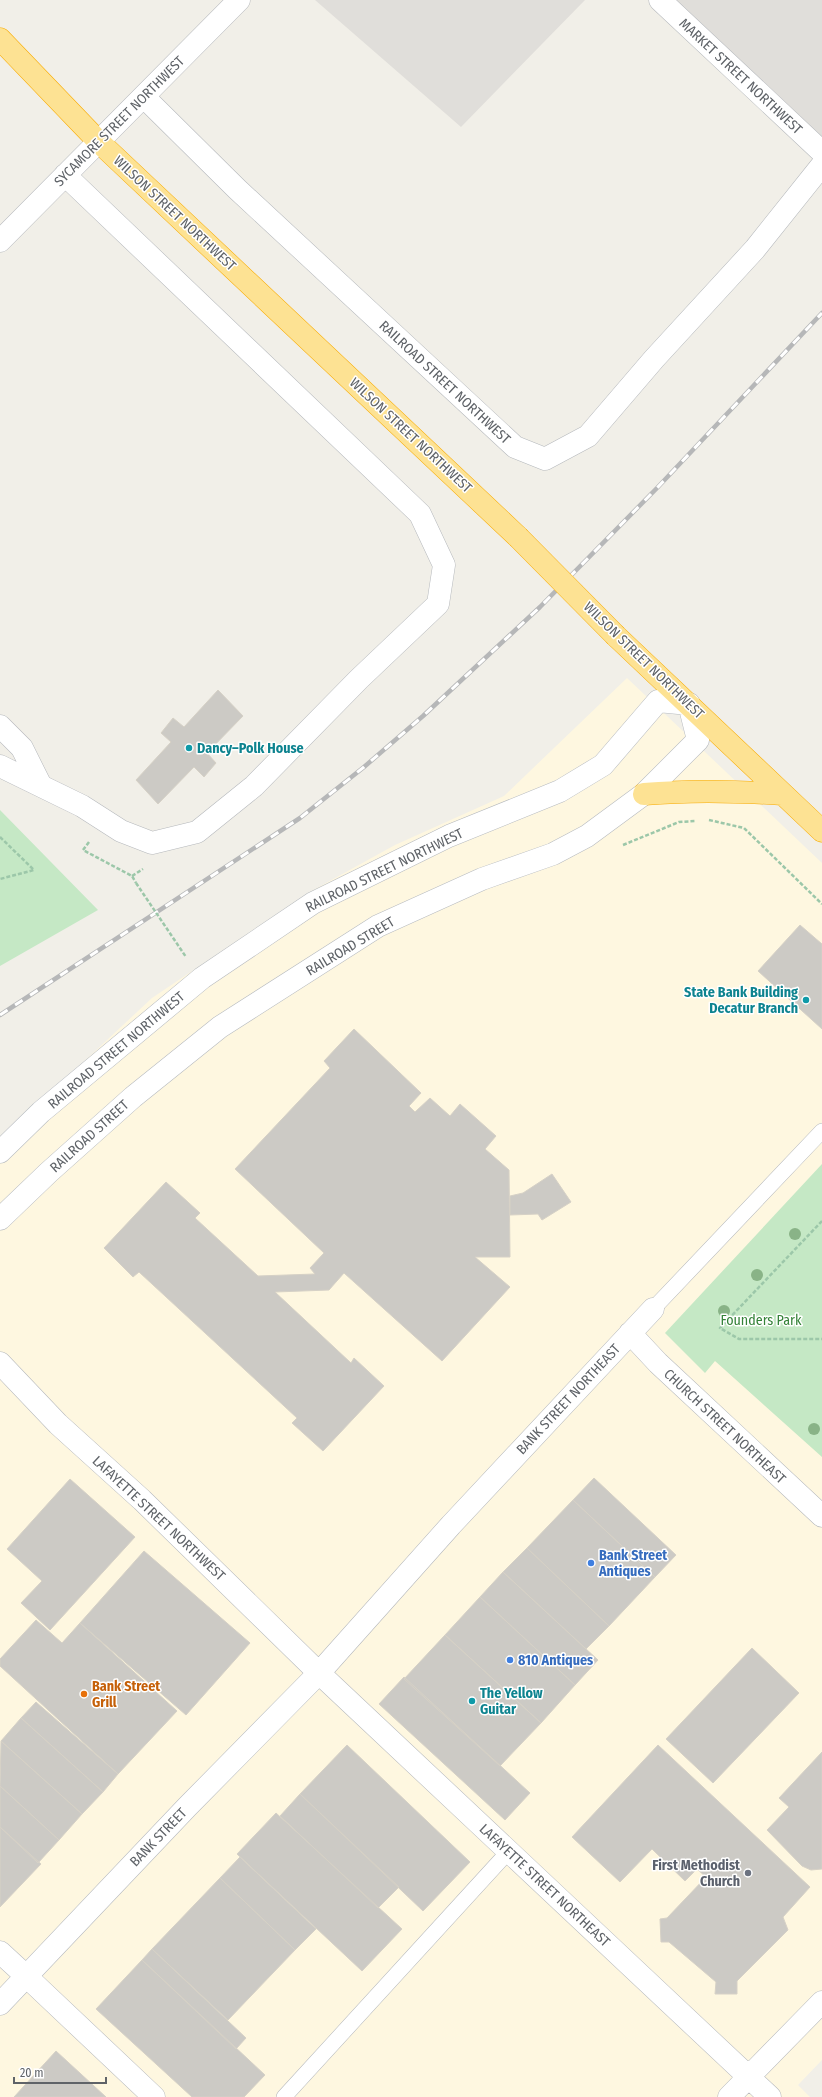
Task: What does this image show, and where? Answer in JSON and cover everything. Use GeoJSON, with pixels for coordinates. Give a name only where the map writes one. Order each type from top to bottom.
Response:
{"type":"FeatureCollection","features":[{"type":"Feature","properties":{"kind":"highway","name":"WILSON STREET NORTHWEST"},"geometry":{"type":"LineString","coordinates":[[0,39],[99,142],[518,537],[616,636],[822,831]]}},
{"type":"Feature","properties":{"kind":"highway"},"geometry":{"type":"LineString","coordinates":[[644,794],[679,791],[733,791],[782,794]]}},
{"type":"Feature","properties":{"kind":"street","name":"SYCAMORE STREET NORTHWEST"},"geometry":{"type":"LineString","coordinates":[[0,241],[239,0]]}},
{"type":"Feature","properties":{"kind":"street","name":"MARKET STREET NORTHWEST"},"geometry":{"type":"LineString","coordinates":[[660,0],[822,152]]}},
{"type":"Feature","properties":{"kind":"street","name":"RAILROAD STREET NORTHWEST"},"geometry":{"type":"LineString","coordinates":[[144,97],[237,189],[515,448],[545,459],[588,436],[654,359],[755,249],[822,165]]}},
{"type":"Feature","properties":{"kind":"street"},"geometry":{"type":"LineString","coordinates":[[0,766],[4,770],[40,784],[82,806],[121,832],[152,843],[197,832],[254,786],[359,679],[438,604],[444,565],[420,514],[65,175]]}},
{"type":"Feature","properties":{"kind":"street","name":"RAILROAD STREET NORTHWEST"},"geometry":{"type":"LineString","coordinates":[[0,1152],[41,1112],[202,978],[313,903],[449,836],[560,791],[604,765],[658,701],[689,704]]}},
{"type":"Feature","properties":{"kind":"street","name":"RAILROAD STREET"},"geometry":{"type":"LineString","coordinates":[[0,1219],[49,1172],[133,1097],[220,1027],[378,926],[482,879],[553,854],[587,836],[644,794],[698,740],[689,704]]}},
{"type":"Feature","properties":{"kind":"street"},"geometry":{"type":"LineString","coordinates":[[0,726],[22,748],[40,784]]}},
{"type":"Feature","properties":{"kind":"street","name":"BANK STREET NORTHEAST"},"geometry":{"type":"LineString","coordinates":[[319,1673],[451,1525],[653,1309]]}},
{"type":"Feature","properties":{"kind":"street","name":"CHURCH STREET NORTHEAST"},"geometry":{"type":"LineString","coordinates":[[630,1333],[658,1363],[822,1516]]}},
{"type":"Feature","properties":{"kind":"street","name":"LAFAYETTE STREET NORTHWEST"},"geometry":{"type":"LineString","coordinates":[[0,1363],[58,1424],[142,1500],[319,1673]]}},
{"type":"Feature","properties":{"kind":"street","name":"LAFAYETTE STREET NORTHEAST"},"geometry":{"type":"LineString","coordinates":[[319,1673],[770,2097]]}},
{"type":"Feature","properties":{"kind":"street","name":"BANK STREET"},"geometry":{"type":"LineString","coordinates":[[0,2004],[187,1807],[319,1673]]}},
{"type":"Feature","properties":{"kind":"street"},"geometry":{"type":"LineString","coordinates":[[0,1952],[154,2097]]}},
{"type":"Feature","properties":{"kind":"street"},"geometry":{"type":"LineString","coordinates":[[729,2097],[822,2002]]}},
{"type":"Feature","properties":{"kind":"lane","name":"BANK STREET NORTHEAST"},"geometry":{"type":"LineString","coordinates":[[653,1309],[822,1132]]}},
{"type":"Feature","properties":{"kind":"lane"},"geometry":{"type":"LineString","coordinates":[[284,2097],[509,1851]]}},
{"type":"Feature","properties":{"kind":"path"},"geometry":{"type":"LineString","coordinates":[[621,846],[678,822],[699,820]]}},
{"type":"Feature","properties":{"kind":"path"},"geometry":{"type":"LineString","coordinates":[[706,820],[744,828],[822,904]]}},
{"type":"Feature","properties":{"kind":"path"},"geometry":{"type":"LineString","coordinates":[[0,836],[34,870],[0,879]]}},
{"type":"Feature","properties":{"kind":"path"},"geometry":{"type":"LineString","coordinates":[[136,883],[186,957]]}},
{"type":"Feature","properties":{"kind":"path"},"geometry":{"type":"LineString","coordinates":[[822,1221],[720,1328],[739,1339],[822,1339]]}},
{"type":"Feature","properties":{"kind":"shaded area"},"geometry":{"type":"Polygon","coordinates":[[[315,0],[585,0],[461,127],[315,0]]]}},
{"type":"Feature","properties":{"kind":"shaded area"},"geometry":{"type":"Polygon","coordinates":[[[674,0],[822,0],[822,144],[674,0]]]}},
{"type":"Feature","properties":{"kind":"shaded area"},"geometry":{"type":"Polygon","coordinates":[[[627,678],[822,863],[822,2060],[798,2085],[810,2097],[0,2097],[0,1140],[152,998],[308,893],[395,845],[504,796],[627,678]]]}},
{"type":"Feature","properties":{"kind":"green space"},"geometry":{"type":"Polygon","coordinates":[[[0,810],[98,910],[0,966],[0,810]]]}},
{"type":"Feature","properties":{"kind":"green space","name":"Founders Park"},"geometry":{"type":"Polygon","coordinates":[[[822,1164],[822,1457],[715,1361],[705,1373],[665,1333],[822,1164]]]}},
{"type":"Feature","properties":{"kind":"building","name":"Dancy–Polk House"},"geometry":{"type":"Polygon","coordinates":[[[218,690],[243,716],[207,753],[216,763],[204,777],[194,767],[158,804],[136,780],[171,742],[161,733],[173,718],[184,727],[218,690]]]}},
{"type":"Feature","properties":{"kind":"building","name":"State Bank Building Decatur Branch"},"geometry":{"type":"Polygon","coordinates":[[[800,925],[822,944],[822,1029],[758,971],[800,925]]]}},
{"type":"Feature","properties":{"kind":"building"},"geometry":{"type":"Polygon","coordinates":[[[354,1029],[421,1093],[409,1106],[415,1112],[430,1098],[450,1116],[460,1104],[496,1136],[485,1149],[509,1170],[510,1257],[475,1257],[510,1287],[442,1361],[344,1273],[329,1290],[275,1292],[351,1363],[354,1358],[384,1386],[323,1451],[292,1423],[297,1418],[139,1272],[133,1277],[104,1248],[166,1182],[200,1213],[195,1218],[258,1276],[315,1274],[310,1268],[324,1253],[235,1169],[330,1068],[324,1061],[354,1029]]]}},
{"type":"Feature","properties":{"kind":"building"},"geometry":{"type":"Polygon","coordinates":[[[552,1174],[571,1202],[542,1220],[538,1214],[510,1215],[510,1196],[523,1193],[552,1174]]]}},
{"type":"Feature","properties":{"kind":"building"},"geometry":{"type":"Polygon","coordinates":[[[594,1478],[676,1555],[655,1577],[573,1500],[594,1478]]]}},
{"type":"Feature","properties":{"kind":"building"},"geometry":{"type":"Polygon","coordinates":[[[70,1479],[135,1537],[50,1630],[21,1603],[42,1581],[7,1549],[70,1479]]]}},
{"type":"Feature","properties":{"kind":"building","name":"Bank Street Antiques"},"geometry":{"type":"Polygon","coordinates":[[[573,1500],[655,1577],[609,1626],[527,1548],[573,1500]]]}},
{"type":"Feature","properties":{"kind":"building"},"geometry":{"type":"Polygon","coordinates":[[[527,1548],[609,1626],[586,1649],[503,1572],[527,1548]]]}},
{"type":"Feature","properties":{"kind":"building"},"geometry":{"type":"Polygon","coordinates":[[[144,1551],[250,1643],[186,1715],[80,1623],[144,1551]]]}},
{"type":"Feature","properties":{"kind":"building"},"geometry":{"type":"Polygon","coordinates":[[[503,1572],[598,1660],[575,1685],[480,1597],[503,1572]]]}},
{"type":"Feature","properties":{"kind":"building","name":"810 Antiques"},"geometry":{"type":"Polygon","coordinates":[[[480,1597],[575,1685],[541,1723],[445,1635],[480,1597]]]}},
{"type":"Feature","properties":{"kind":"building"},"geometry":{"type":"Polygon","coordinates":[[[36,1620],[62,1643],[80,1623],[177,1711],[118,1774],[0,1666],[0,1659],[36,1620]]]}},
{"type":"Feature","properties":{"kind":"building","name":"The Yellow Guitar"},"geometry":{"type":"Polygon","coordinates":[[[445,1635],[541,1723],[500,1766],[404,1679],[445,1635]]]}},
{"type":"Feature","properties":{"kind":"building"},"geometry":{"type":"Polygon","coordinates":[[[752,1648],[799,1693],[713,1783],[666,1739],[752,1648]]]}},
{"type":"Feature","properties":{"kind":"building"},"geometry":{"type":"Polygon","coordinates":[[[404,1677],[530,1793],[505,1820],[379,1704],[404,1677]]]}},
{"type":"Feature","properties":{"kind":"building"},"geometry":{"type":"Polygon","coordinates":[[[36,1702],[118,1774],[103,1792],[21,1718],[36,1702]]]}},
{"type":"Feature","properties":{"kind":"building"},"geometry":{"type":"Polygon","coordinates":[[[21,1718],[103,1792],[82,1814],[1,1741],[21,1718]]]}},
{"type":"Feature","properties":{"kind":"building"},"geometry":{"type":"Polygon","coordinates":[[[1,1741],[82,1814],[59,1840],[0,1786],[1,1741]]]}},
{"type":"Feature","properties":{"kind":"building"},"geometry":{"type":"Polygon","coordinates":[[[347,1745],[470,1862],[423,1911],[300,1794],[347,1745]]]}},
{"type":"Feature","properties":{"kind":"building","name":"First Methodist Church"},"geometry":{"type":"Polygon","coordinates":[[[658,1745],[810,1887],[783,1917],[788,1930],[737,1981],[737,1994],[715,1994],[716,1982],[669,1942],[661,1942],[660,1919],[667,1918],[706,1877],[697,1869],[685,1881],[652,1849],[620,1882],[572,1837],[658,1745]]]}},
{"type":"Feature","properties":{"kind":"building"},"geometry":{"type":"Polygon","coordinates":[[[822,1752],[822,1869],[811,1870],[802,1866],[767,1830],[789,1807],[779,1798],[822,1752]]]}},
{"type":"Feature","properties":{"kind":"building"},"geometry":{"type":"Polygon","coordinates":[[[0,1786],[59,1840],[38,1863],[0,1827],[0,1786]]]}},
{"type":"Feature","properties":{"kind":"building"},"geometry":{"type":"Polygon","coordinates":[[[300,1794],[399,1887],[378,1908],[280,1816],[300,1794]]]}},
{"type":"Feature","properties":{"kind":"building"},"geometry":{"type":"Polygon","coordinates":[[[276,1813],[402,1929],[362,1971],[237,1854],[276,1813]]]}},
{"type":"Feature","properties":{"kind":"building"},"geometry":{"type":"Polygon","coordinates":[[[0,1827],[41,1864],[0,1907],[0,1827]]]}},
{"type":"Feature","properties":{"kind":"building"},"geometry":{"type":"Polygon","coordinates":[[[240,1857],[316,1929],[295,1950],[220,1878],[240,1857]]]}},
{"type":"Feature","properties":{"kind":"building"},"geometry":{"type":"Polygon","coordinates":[[[220,1878],[295,1950],[228,2020],[152,1949],[220,1878]]]}},
{"type":"Feature","properties":{"kind":"building"},"geometry":{"type":"Polygon","coordinates":[[[152,1949],[246,2038],[236,2049],[142,1960],[152,1949]]]}},
{"type":"Feature","properties":{"kind":"building"},"geometry":{"type":"Polygon","coordinates":[[[142,1960],[265,2075],[244,2097],[192,2097],[96,2009],[142,1960]]]}},
{"type":"Feature","properties":{"kind":"building"},"geometry":{"type":"Polygon","coordinates":[[[56,2051],[106,2097],[14,2097],[56,2051]]]}},
{"type":"Feature","properties":{"kind":"railway"},"geometry":{"type":"LineString","coordinates":[[0,1015],[300,818],[364,767],[423,716],[540,607],[657,488],[822,313]]}},
{"type":"Feature","properties":{"kind":"place","name":"Dancy–Polk House"},"geometry":{"type":"Point","coordinates":[189,748]}},
{"type":"Feature","properties":{"kind":"place","name":"State Bank Building Decatur Branch"},"geometry":{"type":"Point","coordinates":[806,1000]}},
{"type":"Feature","properties":{"kind":"place","name":"Bank Street Antiques"},"geometry":{"type":"Point","coordinates":[591,1563]}},
{"type":"Feature","properties":{"kind":"place","name":"810 Antiques"},"geometry":{"type":"Point","coordinates":[510,1660]}},
{"type":"Feature","properties":{"kind":"place","name":"Bank Street Grill"},"geometry":{"type":"Point","coordinates":[84,1694]}},
{"type":"Feature","properties":{"kind":"place","name":"The Yellow Guitar"},"geometry":{"type":"Point","coordinates":[472,1701]}},
{"type":"Feature","properties":{"kind":"place","name":"First Methodist Church"},"geometry":{"type":"Point","coordinates":[748,1873]}}]}
